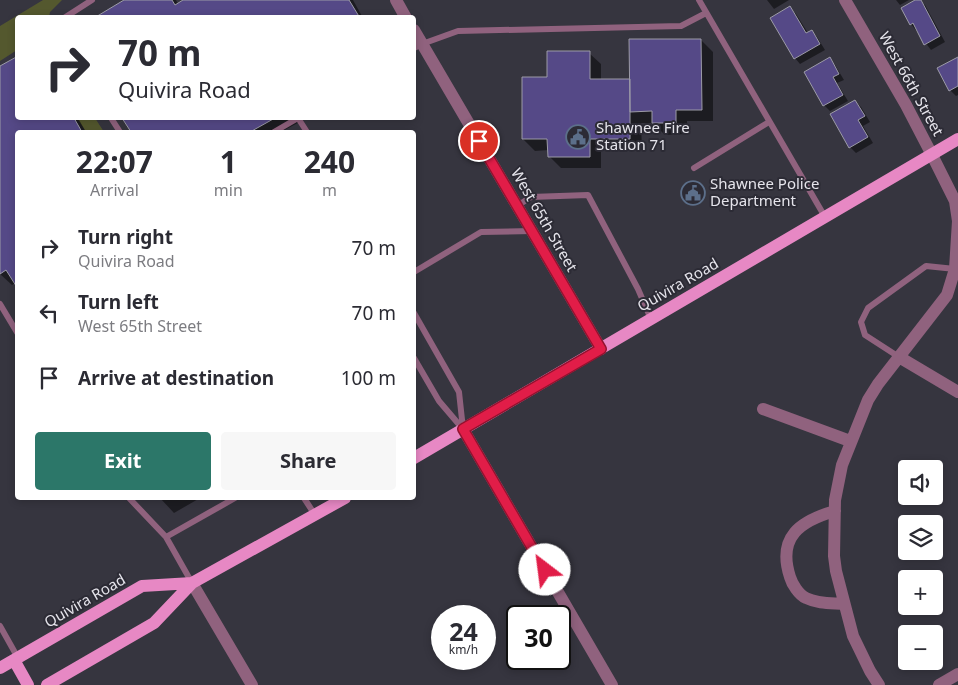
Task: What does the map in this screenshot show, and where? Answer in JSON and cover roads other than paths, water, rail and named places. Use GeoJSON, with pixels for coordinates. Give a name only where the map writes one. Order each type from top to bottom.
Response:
{"type":"FeatureCollection","features":[{"type":"Feature","properties":{"kind":"main road","name":"Quivira Road"},"geometry":{"type":"LineString","coordinates":[[416,457],[958,139]]}},
{"type":"Feature","properties":{"kind":"main road","name":"Quivira Road"},"geometry":{"type":"LineString","coordinates":[[47,685],[154,622],[192,583],[341,500]]}},
{"type":"Feature","properties":{"kind":"main road","name":"Quivira Road"},"geometry":{"type":"LineString","coordinates":[[0,668],[142,586],[192,583]]}},
{"type":"Feature","properties":{"kind":"main road"},"geometry":{"type":"LineString","coordinates":[[16,659],[28,685]]}},
{"type":"Feature","properties":{"kind":"street"},"geometry":{"type":"LineString","coordinates":[[396,0],[404,15]]}},
{"type":"Feature","properties":{"kind":"street","name":"West 66th Street"},"geometry":{"type":"LineString","coordinates":[[845,0],[932,154],[955,201],[958,221],[955,269],[947,295],[878,384],[868,400],[842,465],[835,500],[834,556],[836,571],[853,636],[879,685]]}},
{"type":"Feature","properties":{"kind":"street","name":"West 65th Street"},"geometry":{"type":"LineString","coordinates":[[418,46],[517,206],[601,349]]}},
{"type":"Feature","properties":{"kind":"street"},"geometry":{"type":"LineString","coordinates":[[899,357],[958,392]]}},
{"type":"Feature","properties":{"kind":"street"},"geometry":{"type":"LineString","coordinates":[[763,409],[850,441]]}},
{"type":"Feature","properties":{"kind":"street"},"geometry":{"type":"LineString","coordinates":[[463,429],[612,685]]}},
{"type":"Feature","properties":{"kind":"street"},"geometry":{"type":"LineString","coordinates":[[835,511],[816,516],[796,529],[786,546],[785,563],[791,581],[804,597],[821,603],[844,604]]}},
{"type":"Feature","properties":{"kind":"street"},"geometry":{"type":"LineString","coordinates":[[192,583],[252,685]]}},
{"type":"Feature","properties":{"kind":"street"},"geometry":{"type":"LineString","coordinates":[[938,685],[958,674]]}},
{"type":"Feature","properties":{"kind":"lane"},"geometry":{"type":"LineString","coordinates":[[69,15],[92,0]]}},
{"type":"Feature","properties":{"kind":"lane"},"geometry":{"type":"LineString","coordinates":[[699,0],[825,217]]}},
{"type":"Feature","properties":{"kind":"lane"},"geometry":{"type":"LineString","coordinates":[[418,46],[458,31],[681,26],[706,13]]}},
{"type":"Feature","properties":{"kind":"lane"},"geometry":{"type":"LineString","coordinates":[[277,130],[295,120]]}},
{"type":"Feature","properties":{"kind":"lane"},"geometry":{"type":"LineString","coordinates":[[694,168],[769,122]]}},
{"type":"Feature","properties":{"kind":"lane"},"geometry":{"type":"LineString","coordinates":[[517,206],[531,197],[588,195],[638,289],[651,319]]}},
{"type":"Feature","properties":{"kind":"lane"},"geometry":{"type":"LineString","coordinates":[[416,271],[481,232],[532,231]]}},
{"type":"Feature","properties":{"kind":"lane"},"geometry":{"type":"LineString","coordinates":[[899,357],[865,335],[861,322],[868,308],[926,266],[955,269]]}},
{"type":"Feature","properties":{"kind":"lane"},"geometry":{"type":"LineString","coordinates":[[0,304],[15,329]]}},
{"type":"Feature","properties":{"kind":"lane"},"geometry":{"type":"LineString","coordinates":[[416,317],[459,392],[463,429]]}},
{"type":"Feature","properties":{"kind":"lane"},"geometry":{"type":"LineString","coordinates":[[416,361],[439,401],[463,429]]}},
{"type":"Feature","properties":{"kind":"lane"},"geometry":{"type":"LineString","coordinates":[[131,500],[166,537],[192,583]]}},
{"type":"Feature","properties":{"kind":"lane"},"geometry":{"type":"LineString","coordinates":[[166,537],[231,500]]}},
{"type":"Feature","properties":{"kind":"lane"},"geometry":{"type":"LineString","coordinates":[[305,500],[315,515]]}},
{"type":"Feature","properties":{"kind":"lane"},"geometry":{"type":"LineString","coordinates":[[0,626],[16,659]]}},
{"type":"Feature","properties":{"kind":"place","name":"Shawnee Fire Station 71"},"geometry":{"type":"Point","coordinates":[578,137]}},
{"type":"Feature","properties":{"kind":"place","name":"Shawnee Police Department"},"geometry":{"type":"Point","coordinates":[693,193]}}]}
